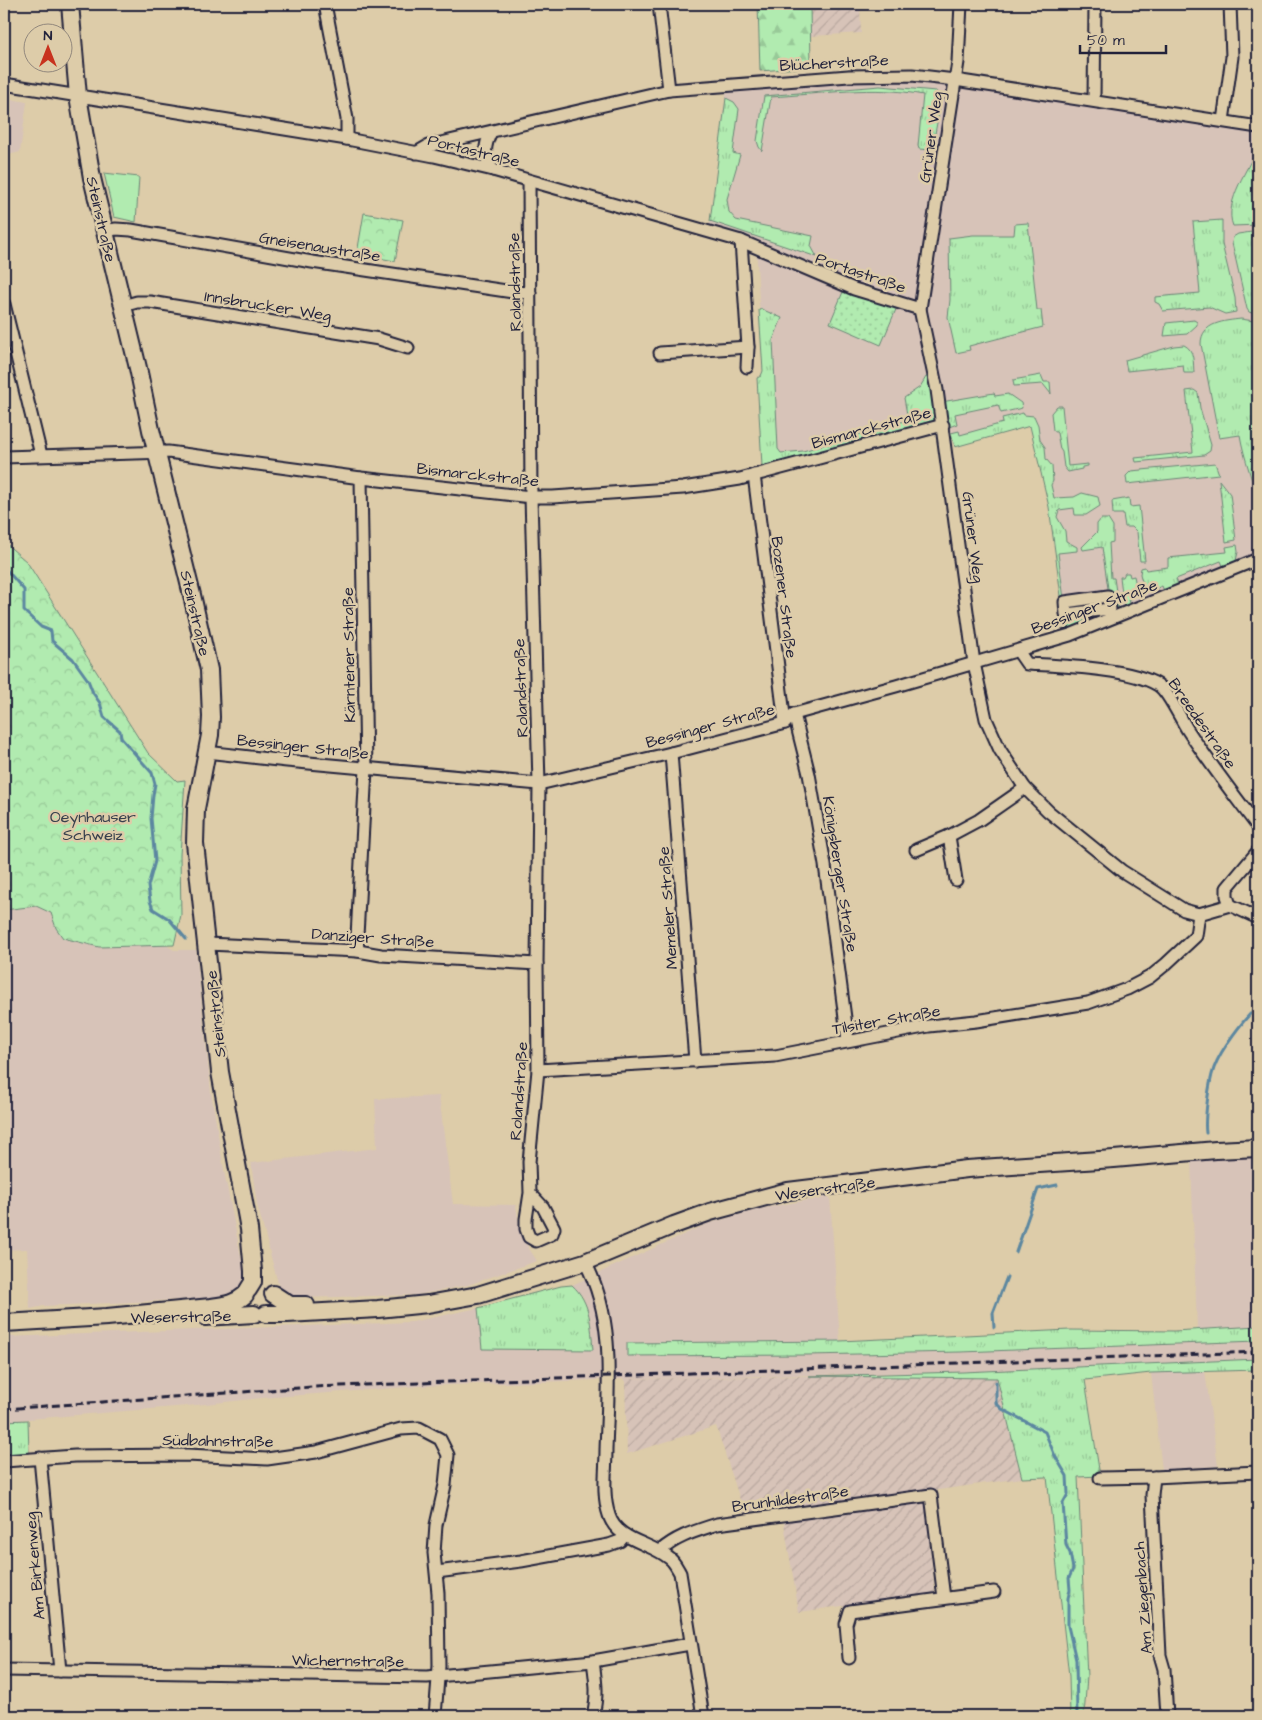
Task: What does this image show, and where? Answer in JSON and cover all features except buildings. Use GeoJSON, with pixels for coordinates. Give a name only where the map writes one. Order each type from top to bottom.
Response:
{"type":"FeatureCollection","features":[{"type":"Feature","properties":{"kind":"main road","name":"Steinstraße"},"geometry":{"type":"LineString","coordinates":[[70,4],[78,96],[90,170],[209,670],[212,717],[196,809],[195,843],[220,1072],[249,1230],[254,1272],[253,1282],[247,1293]]}},
{"type":"Feature","properties":{"kind":"main road","name":"Weserstraße"},"geometry":{"type":"LineString","coordinates":[[108,1317],[211,1317],[338,1312],[478,1296],[585,1262],[710,1212],[788,1191],[967,1169],[1258,1148]]}},
{"type":"Feature","properties":{"kind":"main road","name":"Steinstraße"},"geometry":{"type":"LineString","coordinates":[[249,1230],[264,1280],[271,1292]]}},
{"type":"Feature","properties":{"kind":"main road"},"geometry":{"type":"LineString","coordinates":[[261,1285],[271,1292],[274,1303],[273,1308],[260,1314],[250,1312],[245,1304],[247,1293],[252,1287],[261,1285]]}},
{"type":"Feature","properties":{"kind":"main road","name":"Weserstraße"},"geometry":{"type":"LineString","coordinates":[[271,1292],[280,1300],[290,1305],[408,1305]]}},
{"type":"Feature","properties":{"kind":"main road","name":"Weserstraße"},"geometry":{"type":"LineString","coordinates":[[4,1323],[108,1317],[229,1305],[238,1301],[247,1293]]}},
{"type":"Feature","properties":{"kind":"street"},"geometry":{"type":"LineString","coordinates":[[325,4],[347,120],[347,139]]}},
{"type":"Feature","properties":{"kind":"street"},"geometry":{"type":"LineString","coordinates":[[659,4],[669,90]]}},
{"type":"Feature","properties":{"kind":"street","name":"Grüner Weg"},"geometry":{"type":"LineString","coordinates":[[961,4],[958,62],[920,309],[928,339],[943,425],[974,663],[986,719],[1000,750],[1025,788],[1048,811],[1122,871],[1184,910],[1199,914]]}},
{"type":"Feature","properties":{"kind":"street"},"geometry":{"type":"LineString","coordinates":[[1094,100],[1095,4]]}},
{"type":"Feature","properties":{"kind":"street"},"geometry":{"type":"LineString","coordinates":[[1223,121],[1232,56],[1230,4]]}},
{"type":"Feature","properties":{"kind":"street","name":"Blücherstraße"},"geometry":{"type":"LineString","coordinates":[[416,153],[428,146],[669,90],[849,76],[912,75],[955,80],[1094,100],[1258,127]]}},
{"type":"Feature","properties":{"kind":"street","name":"Portastraße"},"geometry":{"type":"LineString","coordinates":[[4,84],[347,139],[492,170],[741,241],[854,289],[920,309]]}},
{"type":"Feature","properties":{"kind":"street"},"geometry":{"type":"LineString","coordinates":[[491,132],[486,141],[485,152],[486,161],[492,170]]}},
{"type":"Feature","properties":{"kind":"street","name":"Rolandstraße"},"geometry":{"type":"LineString","coordinates":[[529,180],[530,496],[539,784],[538,1070],[529,1162],[530,1193]]}},
{"type":"Feature","properties":{"kind":"street","name":"Gneisenaustraße"},"geometry":{"type":"LineString","coordinates":[[105,231],[116,229],[131,230],[312,262],[530,293]]}},
{"type":"Feature","properties":{"kind":"street"},"geometry":{"type":"LineString","coordinates":[[741,241],[748,347],[747,367]]}},
{"type":"Feature","properties":{"kind":"street","name":"Innsbrucker Weg"},"geometry":{"type":"LineString","coordinates":[[123,306],[137,302],[150,302],[379,339],[408,348]]}},
{"type":"Feature","properties":{"kind":"street"},"geometry":{"type":"LineString","coordinates":[[4,304],[42,455]]}},
{"type":"Feature","properties":{"kind":"street"},"geometry":{"type":"LineString","coordinates":[[660,353],[748,347]]}},
{"type":"Feature","properties":{"kind":"street","name":"Bismarckstraße"},"geometry":{"type":"LineString","coordinates":[[4,456],[156,452],[204,456],[361,478],[530,496],[572,496],[683,488],[754,475],[943,425]]}},
{"type":"Feature","properties":{"kind":"street","name":"Bozener Straße"},"geometry":{"type":"LineString","coordinates":[[754,475],[785,723]]}},
{"type":"Feature","properties":{"kind":"street","name":"Kärntener Straße"},"geometry":{"type":"LineString","coordinates":[[358,951],[357,936],[366,769],[361,478]]}},
{"type":"Feature","properties":{"kind":"street","name":"Bessinger Straße"},"geometry":{"type":"LineString","coordinates":[[206,752],[366,769],[539,784],[671,753],[785,723],[794,714],[1070,635],[1258,559]]}},
{"type":"Feature","properties":{"kind":"street","name":"Breedestraße"},"geometry":{"type":"LineString","coordinates":[[1018,651],[1027,664],[1079,668],[1137,676],[1159,686],[1176,708],[1186,728],[1258,827]]}},
{"type":"Feature","properties":{"kind":"street","name":"Königsberger Straße"},"geometry":{"type":"LineString","coordinates":[[794,714],[809,774],[817,819],[836,944],[848,1041]]}},
{"type":"Feature","properties":{"kind":"street","name":"Memeler Straße"},"geometry":{"type":"LineString","coordinates":[[671,753],[695,1061]]}},
{"type":"Feature","properties":{"kind":"street"},"geometry":{"type":"LineString","coordinates":[[916,850],[949,836],[978,820],[1025,788]]}},
{"type":"Feature","properties":{"kind":"street"},"geometry":{"type":"LineString","coordinates":[[949,836],[956,880]]}},
{"type":"Feature","properties":{"kind":"street"},"geometry":{"type":"LineString","coordinates":[[1230,906],[1227,888],[1258,851]]}},
{"type":"Feature","properties":{"kind":"street"},"geometry":{"type":"LineString","coordinates":[[1199,914],[1230,906],[1258,918]]}},
{"type":"Feature","properties":{"kind":"street","name":"Tilsiter Straße"},"geometry":{"type":"LineString","coordinates":[[538,1070],[775,1056],[929,1026],[976,1021],[1088,1003],[1127,989],[1150,977],[1196,936],[1199,914]]}},
{"type":"Feature","properties":{"kind":"street","name":"Danziger Straße"},"geometry":{"type":"LineString","coordinates":[[207,944],[358,951],[381,955],[537,964]]}},
{"type":"Feature","properties":{"kind":"street"},"geometry":{"type":"LineString","coordinates":[[585,1262],[594,1279],[602,1309],[608,1345],[606,1501],[609,1516],[616,1527],[626,1535],[660,1551],[671,1559],[680,1573],[703,1716]]}},
{"type":"Feature","properties":{"kind":"street","name":"Südbahnstraße"},"geometry":{"type":"LineString","coordinates":[[4,1461],[40,1458],[187,1455],[267,1459],[316,1452],[401,1429],[419,1428],[440,1439],[448,1455],[445,1485],[436,1525],[434,1552],[437,1572]]}},
{"type":"Feature","properties":{"kind":"street","name":"Am Birkenweg"},"geometry":{"type":"LineString","coordinates":[[40,1458],[60,1671]]}},
{"type":"Feature","properties":{"kind":"street"},"geometry":{"type":"LineString","coordinates":[[1100,1478],[1258,1472]]}},
{"type":"Feature","properties":{"kind":"street","name":"Am Ziegenbach"},"geometry":{"type":"LineString","coordinates":[[1154,1477],[1152,1495],[1160,1655],[1164,1670],[1167,1716]]}},
{"type":"Feature","properties":{"kind":"street","name":"Brunhildestraße"},"geometry":{"type":"LineString","coordinates":[[660,1551],[669,1543],[687,1533],[717,1524],[931,1495],[944,1598]]}},
{"type":"Feature","properties":{"kind":"street"},"geometry":{"type":"LineString","coordinates":[[435,1716],[438,1676],[437,1572],[520,1561],[609,1545],[620,1541],[626,1535]]}},
{"type":"Feature","properties":{"kind":"street"},"geometry":{"type":"LineString","coordinates":[[849,1658],[846,1624],[850,1611],[994,1592]]}},
{"type":"Feature","properties":{"kind":"street","name":"Wichernstraße"},"geometry":{"type":"LineString","coordinates":[[4,1670],[327,1676],[438,1676],[593,1661],[690,1644]]}},
{"type":"Feature","properties":{"kind":"street"},"geometry":{"type":"LineString","coordinates":[[593,1661],[597,1700],[593,1716]]}},
{"type":"Feature","properties":{"kind":"shaded area"},"geometry":{"type":"Polygon","coordinates":[[[810,4],[860,4],[861,33],[811,36],[810,4]]]}},
{"type":"Feature","properties":{"kind":"shaded area"},"geometry":{"type":"Polygon","coordinates":[[[912,78],[1094,104],[1258,132],[1258,555],[1066,633],[1049,507],[1030,426],[955,447],[947,421],[762,466],[757,378],[761,376],[763,371],[756,245],[709,231],[727,87],[912,78]]]}},
{"type":"Feature","properties":{"kind":"shaded area"},"geometry":{"type":"Polygon","coordinates":[[[4,98],[27,102],[20,152],[4,156],[4,98]]]}},
{"type":"Feature","properties":{"kind":"shaded area"},"geometry":{"type":"Polygon","coordinates":[[[36,906],[51,913],[56,928],[99,947],[166,945],[174,950],[196,950],[211,1092],[244,1272],[242,1283],[232,1296],[44,1306],[30,1309],[27,1249],[4,1250],[4,910],[36,906]]]}},
{"type":"Feature","properties":{"kind":"shaded area"},"geometry":{"type":"Polygon","coordinates":[[[439,1096],[453,1204],[516,1205],[519,1226],[528,1247],[537,1261],[468,1285],[417,1295],[295,1298],[279,1287],[257,1204],[251,1163],[377,1148],[375,1099],[439,1096]]]}},
{"type":"Feature","properties":{"kind":"shaded area"},"geometry":{"type":"Polygon","coordinates":[[[1258,1155],[1258,1326],[1197,1330],[1191,1160],[1258,1155]]]}},
{"type":"Feature","properties":{"kind":"shaded area"},"geometry":{"type":"Polygon","coordinates":[[[830,1196],[840,1341],[628,1343],[627,1355],[807,1355],[961,1352],[1258,1341],[1258,1359],[963,1372],[625,1379],[421,1386],[4,1421],[4,1337],[412,1322],[478,1308],[482,1349],[593,1350],[590,1317],[583,1297],[572,1285],[707,1224],[759,1209],[830,1196]]]}},
{"type":"Feature","properties":{"kind":"shaded area"},"geometry":{"type":"Polygon","coordinates":[[[1205,1371],[1218,1466],[1162,1470],[1151,1373],[1205,1371]]]}},
{"type":"Feature","properties":{"kind":"shaded area"},"geometry":{"type":"Polygon","coordinates":[[[809,1376],[997,1378],[1022,1478],[924,1492],[935,1593],[799,1612],[781,1506],[744,1512],[716,1426],[627,1454],[625,1379],[809,1376]]]}},
{"type":"Feature","properties":{"kind":"green space"},"geometry":{"type":"Polygon","coordinates":[[[758,4],[810,4],[811,67],[760,71],[758,4]]]}},
{"type":"Feature","properties":{"kind":"green space"},"geometry":{"type":"Polygon","coordinates":[[[880,86],[936,91],[941,101],[932,150],[919,149],[918,146],[923,95],[867,90],[771,97],[762,151],[759,147],[757,141],[764,96],[880,86]]]}},
{"type":"Feature","properties":{"kind":"green space"},"geometry":{"type":"Polygon","coordinates":[[[726,98],[734,102],[739,109],[733,153],[740,155],[727,199],[729,212],[736,220],[813,236],[811,246],[817,257],[710,221],[726,98]]]}},
{"type":"Feature","properties":{"kind":"green space"},"geometry":{"type":"Polygon","coordinates":[[[1258,146],[1258,225],[1233,226],[1231,217],[1234,196],[1258,146]]]}},
{"type":"Feature","properties":{"kind":"green space"},"geometry":{"type":"Polygon","coordinates":[[[104,173],[139,177],[136,222],[114,217],[104,173]]]}},
{"type":"Feature","properties":{"kind":"green space"},"geometry":{"type":"Polygon","coordinates":[[[364,213],[403,220],[395,261],[357,254],[364,213]]]}},
{"type":"Feature","properties":{"kind":"green space"},"geometry":{"type":"Polygon","coordinates":[[[1222,220],[1222,244],[1235,298],[1236,312],[1225,314],[1209,307],[1163,311],[1159,304],[1155,302],[1155,297],[1200,293],[1193,222],[1222,220]]]}},
{"type":"Feature","properties":{"kind":"green space"},"geometry":{"type":"Polygon","coordinates":[[[1028,223],[1037,310],[1041,310],[1043,327],[969,346],[970,350],[956,353],[948,317],[950,300],[949,238],[973,235],[1014,235],[1015,224],[1028,223]]]}},
{"type":"Feature","properties":{"kind":"green space"},"geometry":{"type":"Polygon","coordinates":[[[1258,231],[1258,315],[1249,312],[1247,309],[1232,243],[1233,237],[1238,234],[1258,231]]]}},
{"type":"Feature","properties":{"kind":"green space"},"geometry":{"type":"Polygon","coordinates":[[[845,287],[897,307],[881,345],[830,323],[845,287]]]}},
{"type":"Feature","properties":{"kind":"green space"},"geometry":{"type":"Polygon","coordinates":[[[761,309],[782,318],[773,340],[778,449],[781,453],[803,451],[908,420],[904,398],[920,387],[926,377],[930,376],[937,423],[762,466],[757,378],[761,376],[763,371],[759,310],[761,309]]]}},
{"type":"Feature","properties":{"kind":"green space"},"geometry":{"type":"Polygon","coordinates":[[[1241,319],[1254,321],[1258,325],[1258,507],[1240,435],[1219,438],[1201,344],[1202,337],[1209,327],[1221,322],[1241,319]]]}},
{"type":"Feature","properties":{"kind":"green space"},"geometry":{"type":"Polygon","coordinates":[[[1194,320],[1197,322],[1197,325],[1187,334],[1164,336],[1166,323],[1194,320]]]}},
{"type":"Feature","properties":{"kind":"green space"},"geometry":{"type":"Polygon","coordinates":[[[1184,345],[1192,353],[1194,373],[1184,373],[1183,365],[1127,371],[1125,360],[1184,345]]]}},
{"type":"Feature","properties":{"kind":"green space"},"geometry":{"type":"Polygon","coordinates":[[[1041,375],[1044,382],[1050,382],[1051,394],[1043,384],[1014,386],[1013,380],[1041,375]]]}},
{"type":"Feature","properties":{"kind":"green space"},"geometry":{"type":"Polygon","coordinates":[[[1194,390],[1198,393],[1200,408],[1211,445],[1210,451],[1204,455],[1136,462],[1135,458],[1193,452],[1186,391],[1194,390]]]}},
{"type":"Feature","properties":{"kind":"green space"},"geometry":{"type":"Polygon","coordinates":[[[994,393],[995,396],[1008,394],[1021,403],[1022,408],[1001,413],[998,405],[955,414],[957,424],[949,427],[947,421],[944,421],[941,402],[994,393]]]}},
{"type":"Feature","properties":{"kind":"green space"},"geometry":{"type":"Polygon","coordinates":[[[1057,406],[1062,406],[1068,466],[1088,464],[1088,466],[1082,467],[1082,469],[1068,472],[1064,467],[1057,433],[1053,430],[1051,413],[1057,406]]]}},
{"type":"Feature","properties":{"kind":"green space"},"geometry":{"type":"Polygon","coordinates":[[[1023,413],[1024,415],[1034,416],[1038,425],[1040,440],[1045,447],[1046,459],[1052,466],[1053,481],[1051,485],[1054,498],[1074,497],[1082,493],[1098,497],[1100,506],[1086,515],[1075,515],[1074,508],[1059,510],[1057,517],[1065,531],[1066,541],[1077,547],[1077,551],[1058,553],[1066,615],[1085,612],[1087,624],[1066,633],[1049,507],[1030,426],[955,447],[951,433],[959,431],[960,435],[1003,423],[1002,418],[1023,413]]]}},
{"type":"Feature","properties":{"kind":"green space"},"geometry":{"type":"Polygon","coordinates":[[[1215,463],[1219,474],[1127,484],[1126,476],[1131,471],[1215,463]]]}},
{"type":"Feature","properties":{"kind":"green space"},"geometry":{"type":"Polygon","coordinates":[[[1219,480],[1230,494],[1236,540],[1226,542],[1219,480]]]}},
{"type":"Feature","properties":{"kind":"green space"},"geometry":{"type":"Polygon","coordinates":[[[1129,498],[1130,507],[1139,506],[1145,561],[1140,561],[1137,532],[1132,527],[1125,527],[1123,514],[1113,514],[1112,501],[1129,498]]]}},
{"type":"Feature","properties":{"kind":"green space"},"geometry":{"type":"Polygon","coordinates":[[[1101,519],[1108,519],[1113,527],[1113,542],[1109,543],[1111,578],[1114,578],[1119,612],[1106,617],[1091,617],[1090,612],[1111,609],[1102,547],[1083,550],[1082,547],[1097,532],[1097,524],[1101,519]]]}},
{"type":"Feature","properties":{"kind":"green space","name":"Oeynhauser Schweiz"},"geometry":{"type":"Polygon","coordinates":[[[4,542],[27,562],[148,753],[177,781],[185,780],[180,855],[181,915],[174,945],[99,947],[63,938],[56,928],[51,913],[36,906],[4,910],[4,542]]]}},
{"type":"Feature","properties":{"kind":"green space"},"geometry":{"type":"Polygon","coordinates":[[[1237,545],[1238,552],[1235,565],[1224,568],[1221,561],[1176,579],[1179,586],[1165,593],[1162,586],[1145,593],[1140,574],[1141,568],[1145,567],[1146,570],[1168,567],[1168,558],[1227,552],[1226,547],[1237,545]]]}},
{"type":"Feature","properties":{"kind":"green space"},"geometry":{"type":"Polygon","coordinates":[[[1125,573],[1129,573],[1130,577],[1134,576],[1138,595],[1128,600],[1130,606],[1124,609],[1120,577],[1123,577],[1125,573]]]}},
{"type":"Feature","properties":{"kind":"green space"},"geometry":{"type":"Polygon","coordinates":[[[572,1285],[583,1299],[589,1315],[593,1350],[482,1349],[478,1308],[561,1286],[572,1285]]]}},
{"type":"Feature","properties":{"kind":"green space"},"geometry":{"type":"Polygon","coordinates":[[[1258,1326],[1258,1341],[961,1352],[627,1356],[627,1343],[840,1341],[1070,1330],[1174,1331],[1258,1326]]]}},
{"type":"Feature","properties":{"kind":"green space"},"geometry":{"type":"Polygon","coordinates":[[[1258,1359],[1258,1370],[1151,1373],[1085,1380],[1100,1476],[1078,1477],[1087,1677],[1084,1716],[1070,1716],[1069,1676],[1047,1477],[1022,1478],[997,1378],[809,1376],[963,1372],[1258,1359]]]}},
{"type":"Feature","properties":{"kind":"green space"},"geometry":{"type":"Polygon","coordinates":[[[28,1420],[29,1454],[4,1456],[4,1421],[28,1420]]]}},
{"type":"Feature","properties":{"kind":"waterway"},"geometry":{"type":"LineString","coordinates":[[4,567],[24,590],[24,611],[41,627],[51,631],[52,641],[73,659],[88,680],[93,693],[100,703],[104,717],[120,731],[121,738],[152,773],[155,784],[151,818],[155,861],[148,886],[150,901],[153,909],[169,919],[186,939]]}},
{"type":"Feature","properties":{"kind":"waterway"},"geometry":{"type":"LineString","coordinates":[[1206,1133],[1207,1100],[1214,1068],[1233,1035],[1258,1006]]}},
{"type":"Feature","properties":{"kind":"waterway"},"geometry":{"type":"LineString","coordinates":[[1016,1252],[1038,1189],[1057,1185]]}},
{"type":"Feature","properties":{"kind":"waterway"},"geometry":{"type":"LineString","coordinates":[[994,1327],[993,1313],[1007,1277]]}},
{"type":"Feature","properties":{"kind":"waterway"},"geometry":{"type":"LineString","coordinates":[[996,1382],[996,1403],[1002,1409],[1045,1432],[1055,1456],[1067,1476],[1068,1494],[1063,1503],[1066,1545],[1070,1553],[1073,1569],[1069,1578],[1068,1626],[1076,1660],[1077,1716]]}},
{"type":"Feature","properties":{"kind":"railway"},"geometry":{"type":"LineString","coordinates":[[4,1409],[312,1387],[1258,1352]]}}]}
